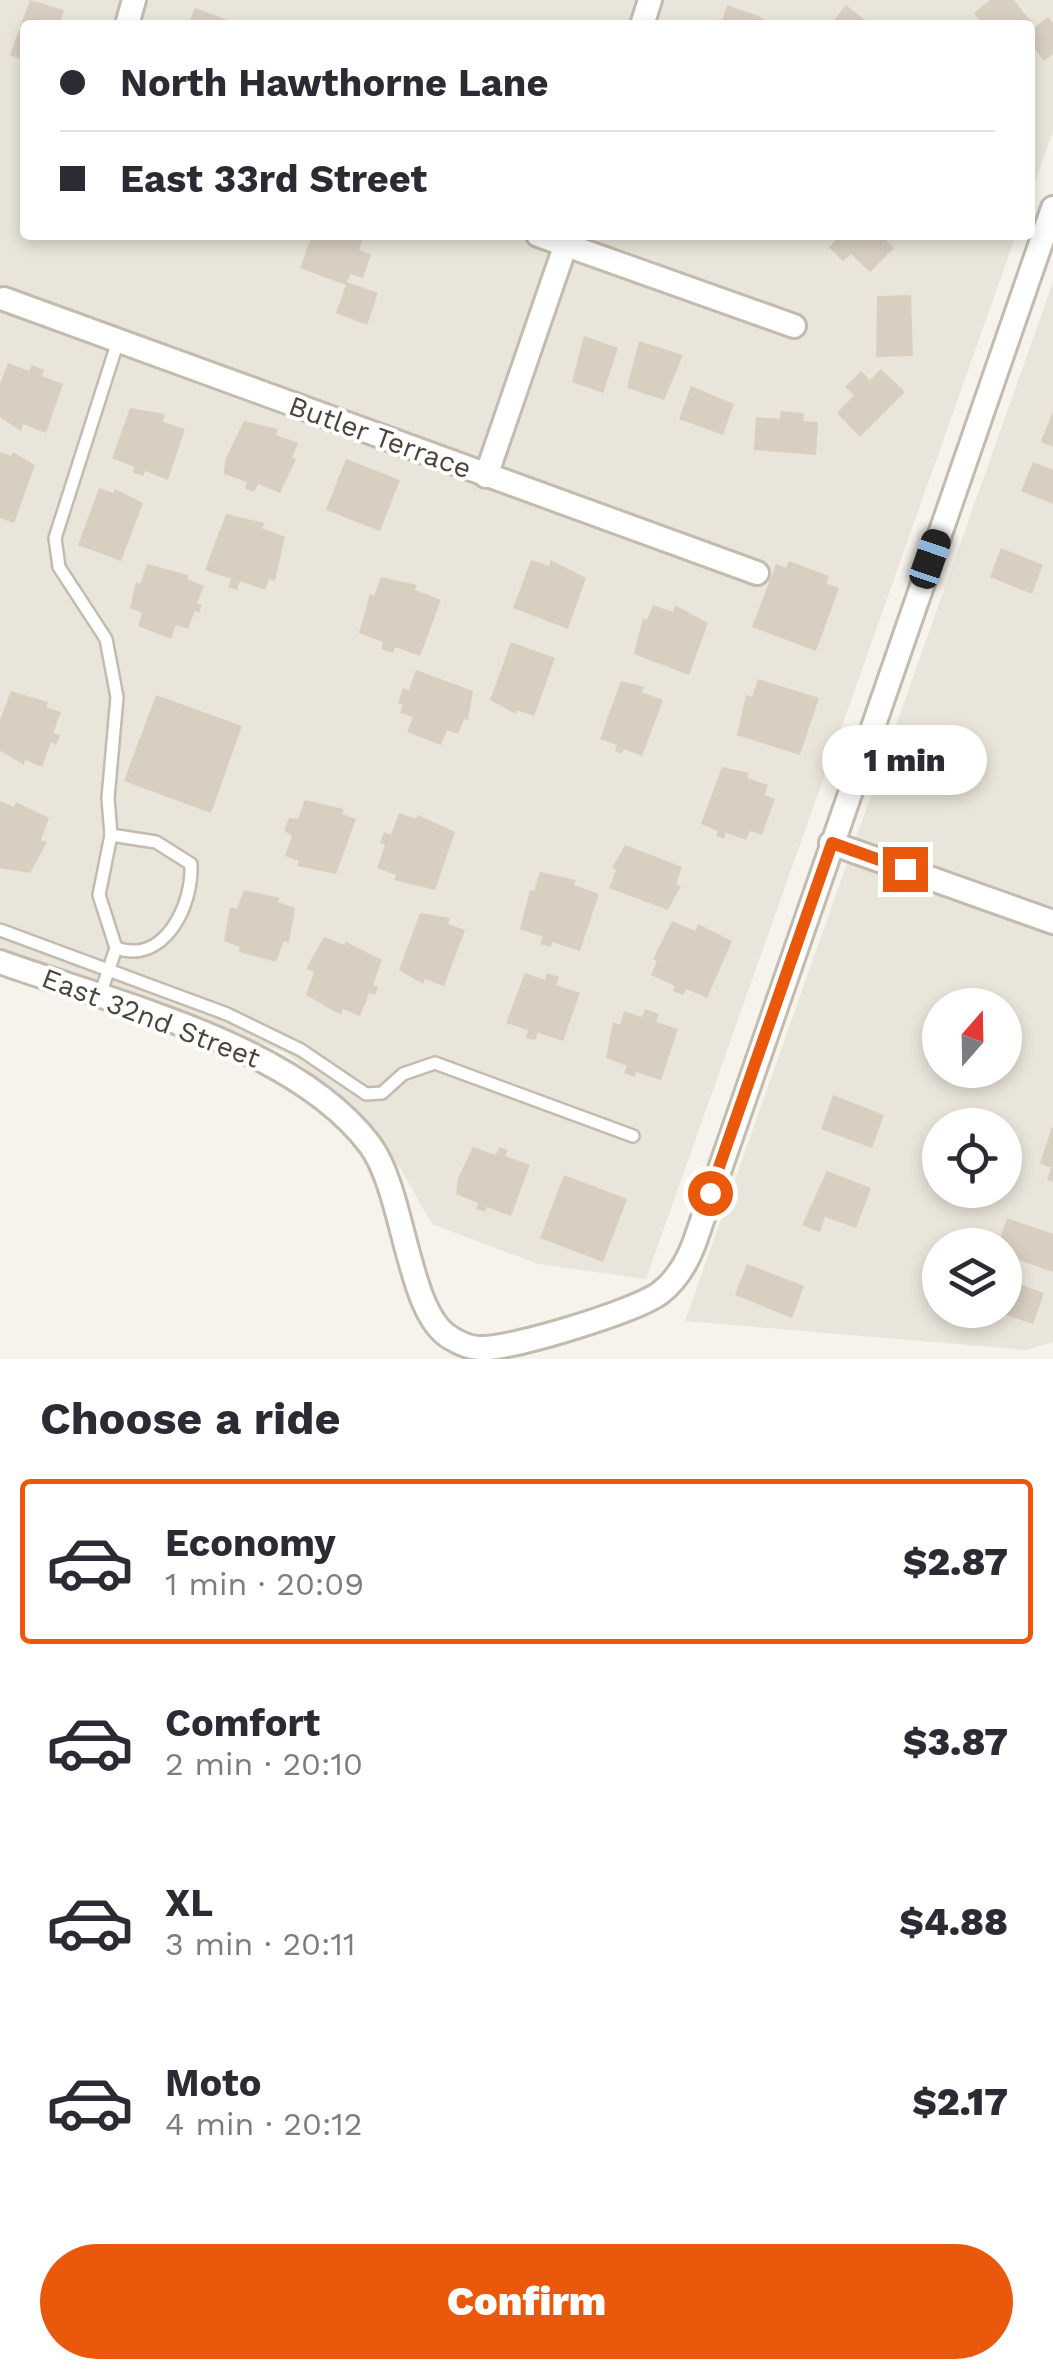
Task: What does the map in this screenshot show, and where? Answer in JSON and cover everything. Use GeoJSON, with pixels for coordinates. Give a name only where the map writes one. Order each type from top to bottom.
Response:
{"type":"FeatureCollection","features":[{"type":"Feature","properties":{"kind":"street"},"geometry":{"type":"LineString","coordinates":[[1053,208],[832,843],[1053,922]]}},
{"type":"Feature","properties":{"kind":"street"},"geometry":{"type":"LineString","coordinates":[[486,476],[568,240],[794,326]]}},
{"type":"Feature","properties":{"kind":"street","name":"Butler Terrace"},"geometry":{"type":"LineString","coordinates":[[4,300],[757,574]]}},
{"type":"Feature","properties":{"kind":"street","name":"East 32nd Street"},"geometry":{"type":"LineString","coordinates":[[0,962],[271,1063],[318,1095],[362,1135],[384,1170],[425,1309],[443,1333],[482,1348],[632,1310],[660,1294],[681,1271],[832,843]]}},
{"type":"Feature","properties":{"kind":"lane"},"geometry":{"type":"LineString","coordinates":[[99,998],[116,948],[99,895],[112,835],[108,798],[116,697],[106,638],[59,568],[55,538],[118,341]]}},
{"type":"Feature","properties":{"kind":"lane"},"geometry":{"type":"LineString","coordinates":[[112,835],[156,842],[191,864],[192,883],[174,928],[147,951],[134,954],[116,948]]}},
{"type":"Feature","properties":{"kind":"lane"},"geometry":{"type":"LineString","coordinates":[[0,930],[228,1014],[301,1050],[366,1094],[382,1093],[403,1074],[434,1064],[634,1136]]}},
{"type":"Feature","properties":{"kind":"shaded area"},"geometry":{"type":"Polygon","coordinates":[[[0,0],[1053,0],[1053,132],[1035,182],[1035,20],[20,20],[20,240],[1014,240],[646,1279],[538,1264],[432,1224],[400,1168],[358,1114],[287,1053],[0,948],[0,0]]]}},
{"type":"Feature","properties":{"kind":"shaded area"},"geometry":{"type":"Polygon","coordinates":[[[1053,282],[1053,1342],[1026,1350],[685,1321],[1053,282]]]}},
{"type":"Feature","properties":{"kind":"building"},"geometry":{"type":"Polygon","coordinates":[[[30,0],[64,10],[61,20],[23,20],[30,0]]]}},
{"type":"Feature","properties":{"kind":"building"},"geometry":{"type":"Polygon","coordinates":[[[990,0],[1014,0],[1030,20],[979,20],[974,13],[990,0]]]}},
{"type":"Feature","properties":{"kind":"building"},"geometry":{"type":"Polygon","coordinates":[[[727,5],[764,20],[722,20],[727,5]]]}},
{"type":"Feature","properties":{"kind":"building"},"geometry":{"type":"Polygon","coordinates":[[[846,5],[865,20],[834,20],[846,5]]]}},
{"type":"Feature","properties":{"kind":"building"},"geometry":{"type":"Polygon","coordinates":[[[195,8],[227,20],[190,20],[195,8]]]}},
{"type":"Feature","properties":{"kind":"building"},"geometry":{"type":"Polygon","coordinates":[[[1048,17],[1053,23],[1053,54],[1044,61],[1035,49],[1035,27],[1048,17]]]}},
{"type":"Feature","properties":{"kind":"building"},"geometry":{"type":"Polygon","coordinates":[[[20,28],[20,59],[10,55],[20,28]]]}},
{"type":"Feature","properties":{"kind":"building"},"geometry":{"type":"Polygon","coordinates":[[[310,240],[362,240],[359,250],[371,255],[363,278],[350,274],[347,282],[378,293],[367,325],[336,313],[346,285],[300,268],[310,240]]]}},
{"type":"Feature","properties":{"kind":"building"},"geometry":{"type":"Polygon","coordinates":[[[836,240],[886,240],[894,248],[870,272],[851,254],[843,261],[829,247],[836,240]]]}},
{"type":"Feature","properties":{"kind":"building"},"geometry":{"type":"Polygon","coordinates":[[[911,295],[913,356],[876,357],[877,296],[911,295]]]}},
{"type":"Feature","properties":{"kind":"building"},"geometry":{"type":"Polygon","coordinates":[[[584,336],[618,348],[603,393],[572,382],[584,336]]]}},
{"type":"Feature","properties":{"kind":"building"},"geometry":{"type":"Polygon","coordinates":[[[639,341],[683,355],[664,400],[627,388],[639,341]]]}},
{"type":"Feature","properties":{"kind":"building"},"geometry":{"type":"Polygon","coordinates":[[[8,363],[29,371],[32,365],[44,370],[42,376],[63,384],[46,433],[23,424],[21,431],[0,417],[0,384],[8,363]]]}},
{"type":"Feature","properties":{"kind":"building"},"geometry":{"type":"Polygon","coordinates":[[[881,369],[905,392],[860,437],[837,413],[854,395],[845,387],[861,371],[870,380],[881,369]]]}},
{"type":"Feature","properties":{"kind":"building"},"geometry":{"type":"Polygon","coordinates":[[[691,386],[734,404],[723,435],[679,419],[691,386]]]}},
{"type":"Feature","properties":{"kind":"building"},"geometry":{"type":"Polygon","coordinates":[[[130,408],[165,414],[163,422],[185,429],[168,480],[145,471],[143,476],[133,473],[134,467],[112,458],[130,408]]]}},
{"type":"Feature","properties":{"kind":"building"},"geometry":{"type":"Polygon","coordinates":[[[781,411],[804,413],[803,421],[818,422],[816,455],[754,450],[756,417],[780,419],[781,411]]]}},
{"type":"Feature","properties":{"kind":"building"},"geometry":{"type":"Polygon","coordinates":[[[1053,411],[1053,447],[1041,442],[1053,411]]]}},
{"type":"Feature","properties":{"kind":"building"},"geometry":{"type":"Polygon","coordinates":[[[244,421],[278,429],[276,435],[298,443],[292,458],[296,459],[280,493],[258,484],[254,492],[245,489],[247,482],[224,474],[225,460],[244,421]]]}},
{"type":"Feature","properties":{"kind":"building"},"geometry":{"type":"Polygon","coordinates":[[[0,452],[11,456],[13,452],[35,465],[14,523],[0,518],[0,452]]]}},
{"type":"Feature","properties":{"kind":"building"},"geometry":{"type":"Polygon","coordinates":[[[346,459],[400,480],[380,531],[326,510],[346,459]]]}},
{"type":"Feature","properties":{"kind":"building"},"geometry":{"type":"Polygon","coordinates":[[[1033,462],[1053,470],[1053,504],[1021,491],[1033,462]]]}},
{"type":"Feature","properties":{"kind":"building"},"geometry":{"type":"Polygon","coordinates":[[[99,488],[113,493],[115,489],[143,503],[121,561],[78,545],[99,488]]]}},
{"type":"Feature","properties":{"kind":"building"},"geometry":{"type":"Polygon","coordinates":[[[226,514],[265,523],[262,528],[285,537],[275,581],[269,579],[265,590],[240,581],[237,590],[228,587],[231,579],[205,570],[226,514]]]}},
{"type":"Feature","properties":{"kind":"building"},"geometry":{"type":"Polygon","coordinates":[[[1001,548],[1043,565],[1032,594],[990,577],[1001,548]]]}},
{"type":"Feature","properties":{"kind":"building"},"geometry":{"type":"Polygon","coordinates":[[[531,560],[549,566],[551,560],[586,578],[568,629],[513,608],[531,560]]]}},
{"type":"Feature","properties":{"kind":"building"},"geometry":{"type":"Polygon","coordinates":[[[789,561],[829,576],[826,583],[839,588],[816,651],[752,627],[776,564],[786,568],[789,561]]]}},
{"type":"Feature","properties":{"kind":"building"},"geometry":{"type":"Polygon","coordinates":[[[147,564],[188,575],[187,579],[204,586],[197,603],[202,605],[199,613],[195,611],[188,629],[176,625],[171,639],[138,626],[142,613],[130,608],[136,582],[140,584],[147,564]]]}},
{"type":"Feature","properties":{"kind":"building"},"geometry":{"type":"Polygon","coordinates":[[[381,577],[417,585],[415,590],[441,600],[420,656],[395,647],[393,653],[381,649],[383,642],[359,633],[370,594],[374,596],[381,577]]]}},
{"type":"Feature","properties":{"kind":"building"},"geometry":{"type":"Polygon","coordinates":[[[653,605],[673,612],[675,605],[708,623],[689,675],[634,654],[643,618],[647,620],[653,605]]]}},
{"type":"Feature","properties":{"kind":"building"},"geometry":{"type":"Polygon","coordinates":[[[511,642],[555,658],[534,716],[517,710],[516,714],[490,700],[511,642]]]}},
{"type":"Feature","properties":{"kind":"building"},"geometry":{"type":"Polygon","coordinates":[[[416,670],[473,691],[468,720],[464,719],[458,734],[447,730],[441,745],[407,732],[413,717],[400,713],[403,705],[398,703],[403,688],[409,690],[416,670]]]}},
{"type":"Feature","properties":{"kind":"building"},"geometry":{"type":"Polygon","coordinates":[[[758,679],[819,698],[800,755],[737,735],[746,695],[752,697],[758,679]]]}},
{"type":"Feature","properties":{"kind":"building"},"geometry":{"type":"Polygon","coordinates":[[[621,681],[644,687],[642,692],[663,700],[642,756],[624,749],[622,754],[615,751],[617,745],[600,739],[621,681]]]}},
{"type":"Feature","properties":{"kind":"building"},"geometry":{"type":"Polygon","coordinates":[[[11,691],[48,702],[46,707],[61,712],[53,733],[60,735],[56,745],[51,742],[42,767],[25,760],[24,765],[0,751],[0,720],[11,691]]]}},
{"type":"Feature","properties":{"kind":"building"},"geometry":{"type":"Polygon","coordinates":[[[156,695],[242,726],[211,813],[124,781],[156,695]]]}},
{"type":"Feature","properties":{"kind":"building"},"geometry":{"type":"Polygon","coordinates":[[[722,767],[749,773],[747,778],[768,785],[764,795],[775,799],[762,835],[750,831],[746,840],[726,833],[724,839],[716,836],[718,831],[701,824],[722,767]]]}},
{"type":"Feature","properties":{"kind":"building"},"geometry":{"type":"Polygon","coordinates":[[[305,800],[344,809],[342,814],[356,819],[336,874],[297,866],[299,861],[285,856],[292,836],[284,830],[289,818],[298,819],[305,800]]]}},
{"type":"Feature","properties":{"kind":"building"},"geometry":{"type":"Polygon","coordinates":[[[0,801],[14,807],[16,802],[49,818],[41,840],[47,842],[30,873],[0,868],[0,801]]]}},
{"type":"Feature","properties":{"kind":"building"},"geometry":{"type":"Polygon","coordinates":[[[399,813],[416,819],[418,815],[455,832],[435,890],[394,880],[396,875],[377,868],[385,845],[380,843],[384,832],[391,835],[399,813]]]}},
{"type":"Feature","properties":{"kind":"building"},"geometry":{"type":"Polygon","coordinates":[[[625,845],[682,867],[676,884],[681,886],[668,910],[609,888],[616,870],[612,868],[625,845]]]}},
{"type":"Feature","properties":{"kind":"building"},"geometry":{"type":"Polygon","coordinates":[[[540,872],[576,880],[574,885],[599,894],[580,951],[552,942],[551,947],[540,944],[543,937],[520,929],[530,890],[534,891],[540,872]]]}},
{"type":"Feature","properties":{"kind":"building"},"geometry":{"type":"Polygon","coordinates":[[[244,890],[280,898],[278,902],[295,908],[289,943],[284,941],[276,962],[239,952],[240,947],[224,941],[230,907],[237,909],[244,890]]]}},
{"type":"Feature","properties":{"kind":"building"},"geometry":{"type":"Polygon","coordinates":[[[420,913],[450,918],[448,924],[465,930],[444,986],[425,979],[423,984],[399,970],[420,913]]]}},
{"type":"Feature","properties":{"kind":"building"},"geometry":{"type":"Polygon","coordinates":[[[672,921],[695,931],[698,924],[732,941],[707,998],[686,989],[683,995],[673,991],[675,986],[651,975],[657,961],[653,959],[672,921]]]}},
{"type":"Feature","properties":{"kind":"building"},"geometry":{"type":"Polygon","coordinates":[[[324,937],[344,945],[346,942],[382,960],[373,985],[378,987],[375,995],[369,993],[360,1016],[343,1009],[341,1015],[306,995],[314,972],[306,969],[324,937]]]}},
{"type":"Feature","properties":{"kind":"building"},"geometry":{"type":"Polygon","coordinates":[[[525,973],[545,980],[547,973],[559,977],[556,985],[580,993],[563,1041],[538,1033],[535,1040],[526,1038],[528,1030],[506,1023],[525,973]]]}},
{"type":"Feature","properties":{"kind":"building"},"geometry":{"type":"Polygon","coordinates":[[[645,1009],[659,1014],[656,1022],[678,1029],[661,1080],[636,1072],[635,1077],[624,1073],[627,1066],[606,1058],[613,1022],[620,1025],[624,1011],[642,1017],[645,1009]]]}},
{"type":"Feature","properties":{"kind":"building"},"geometry":{"type":"Polygon","coordinates":[[[833,1095],[884,1115],[872,1148],[821,1129],[833,1095]]]}},
{"type":"Feature","properties":{"kind":"building"},"geometry":{"type":"Polygon","coordinates":[[[1052,1127],[1053,1182],[1047,1180],[1051,1168],[1040,1163],[1052,1127]]]}},
{"type":"Feature","properties":{"kind":"building"},"geometry":{"type":"Polygon","coordinates":[[[473,1147],[496,1155],[499,1147],[508,1150],[505,1156],[530,1165],[511,1216],[487,1207],[485,1212],[476,1209],[478,1203],[456,1194],[458,1178],[473,1147]]]}},
{"type":"Feature","properties":{"kind":"building"},"geometry":{"type":"Polygon","coordinates":[[[827,1171],[871,1188],[856,1228],[825,1217],[820,1232],[802,1225],[827,1171]]]}},
{"type":"Feature","properties":{"kind":"building"},"geometry":{"type":"Polygon","coordinates":[[[564,1175],[627,1199],[603,1262],[540,1238],[564,1175]]]}},
{"type":"Feature","properties":{"kind":"building"},"geometry":{"type":"Polygon","coordinates":[[[1007,1218],[1053,1234],[1053,1272],[1022,1261],[1022,1228],[1004,1228],[1007,1218]]]}},
{"type":"Feature","properties":{"kind":"building"},"geometry":{"type":"Polygon","coordinates":[[[747,1264],[804,1286],[792,1318],[735,1295],[747,1264]]]}},
{"type":"Feature","properties":{"kind":"building"},"geometry":{"type":"Polygon","coordinates":[[[1022,1285],[1044,1293],[1033,1324],[1022,1320],[1022,1285]]]}},
{"type":"Feature","properties":{"kind":"route"},"geometry":{"type":"LineString","coordinates":[[710,1193],[832,843],[905,869]]}}]}
